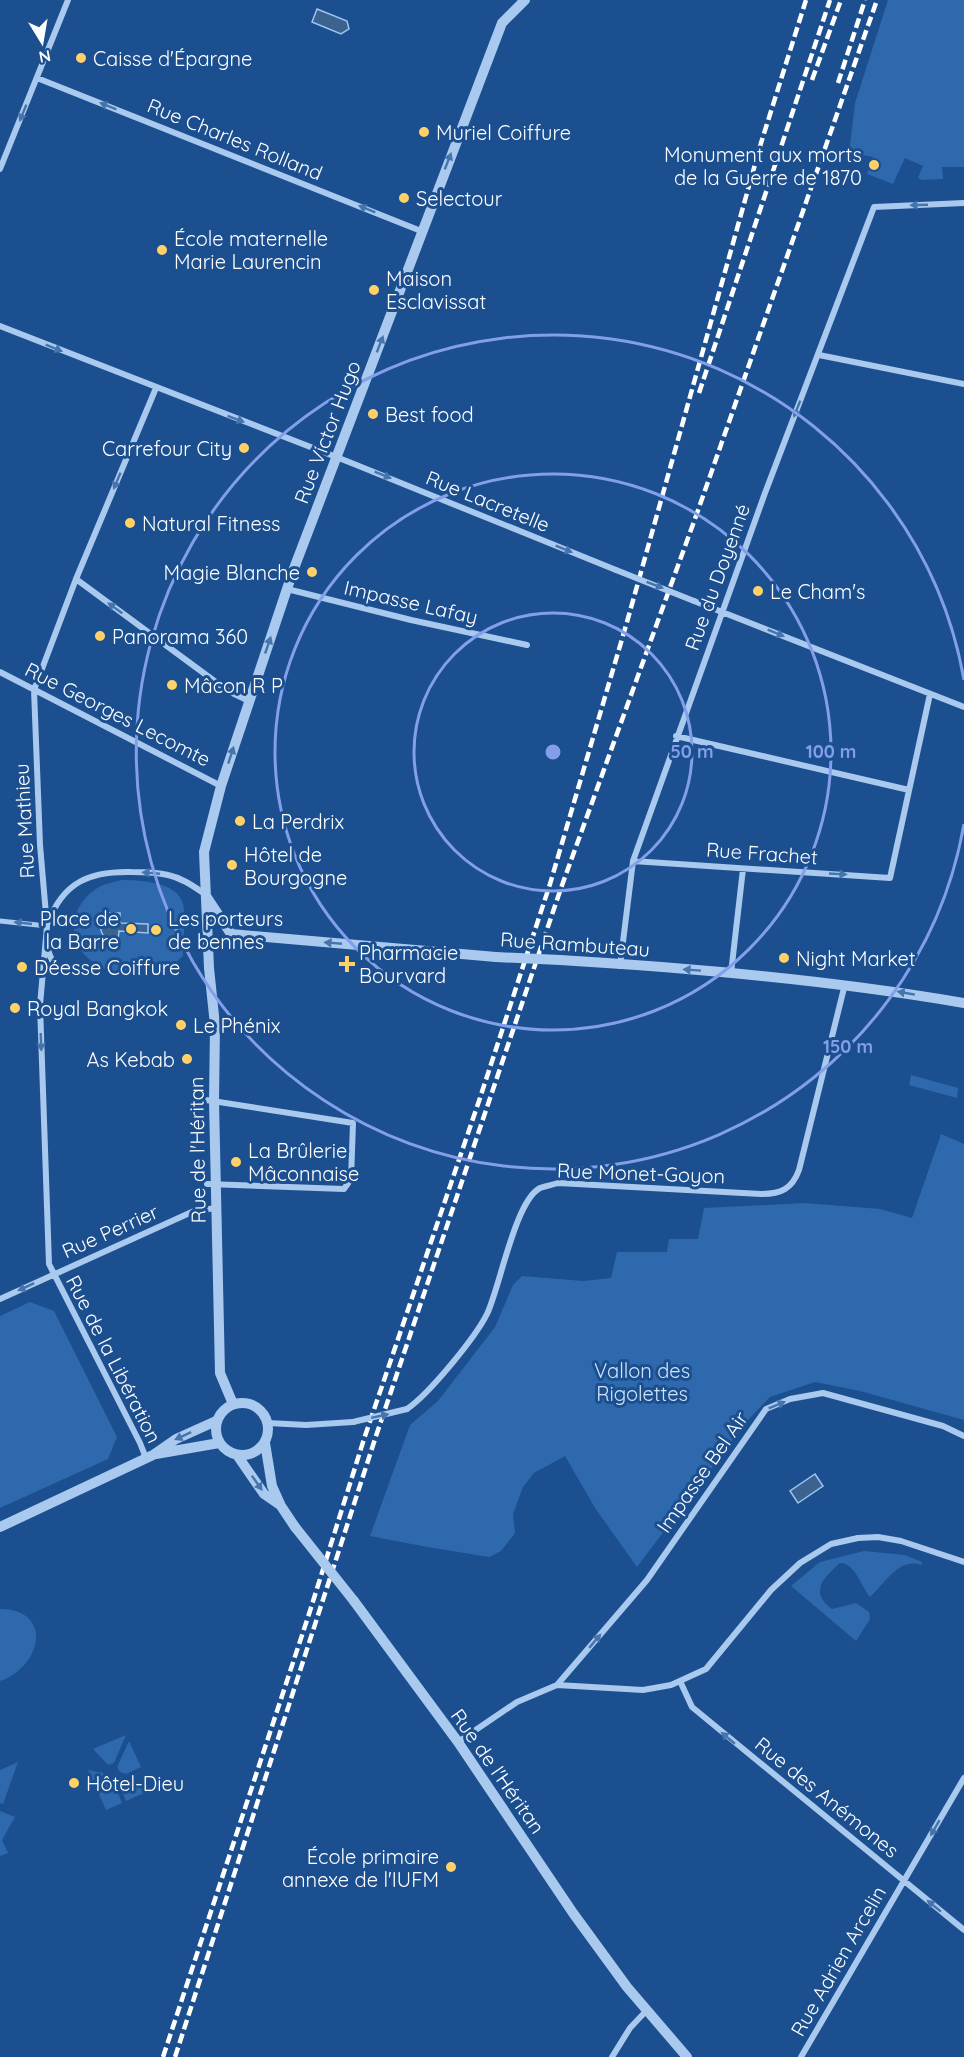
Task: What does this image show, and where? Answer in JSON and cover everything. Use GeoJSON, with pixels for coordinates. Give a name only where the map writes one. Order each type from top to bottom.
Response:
{"type":"FeatureCollection","features":[{"type":"Feature","properties":{"kind":"street"},"geometry":{"type":"LineString","coordinates":[[0,169],[68,0]]}},
{"type":"Feature","properties":{"kind":"street","name":"Rue Victor Hugo"},"geometry":{"type":"LineString","coordinates":[[205,894],[204,852],[221,786],[288,589],[421,231],[502,22],[525,0]]}},
{"type":"Feature","properties":{"kind":"street","name":"Rue Charles Rolland"},"geometry":{"type":"LineString","coordinates":[[37,78],[421,231]]}},
{"type":"Feature","properties":{"kind":"street","name":"Rue du Doyenné"},"geometry":{"type":"LineString","coordinates":[[620,966],[633,861],[721,612],[874,207],[964,203]]}},
{"type":"Feature","properties":{"kind":"street","name":"Rue Lacretelle"},"geometry":{"type":"LineString","coordinates":[[0,326],[964,707]]}},
{"type":"Feature","properties":{"kind":"street"},"geometry":{"type":"LineString","coordinates":[[819,355],[964,384]]}},
{"type":"Feature","properties":{"kind":"street","name":"Rue Mathieu"},"geometry":{"type":"LineString","coordinates":[[53,1274],[49,1264],[40,1005],[47,926],[40,845],[34,690],[76,579],[156,388]]}},
{"type":"Feature","properties":{"kind":"street"},"geometry":{"type":"LineString","coordinates":[[76,579],[228,691],[249,701]]}},
{"type":"Feature","properties":{"kind":"street","name":"Impasse Lafay"},"geometry":{"type":"LineString","coordinates":[[288,589],[411,620],[527,645]]}},
{"type":"Feature","properties":{"kind":"street","name":"Rue Georges Lecomte"},"geometry":{"type":"LineString","coordinates":[[0,672],[221,786]]}},
{"type":"Feature","properties":{"kind":"street"},"geometry":{"type":"LineString","coordinates":[[676,736],[909,790],[930,694]]}},
{"type":"Feature","properties":{"kind":"street","name":"Rue Frachet"},"geometry":{"type":"LineString","coordinates":[[633,861],[890,878],[909,790]]}},
{"type":"Feature","properties":{"kind":"street"},"geometry":{"type":"LineString","coordinates":[[730,973],[743,869]]}},
{"type":"Feature","properties":{"kind":"street"},"geometry":{"type":"LineString","coordinates":[[56,970],[49,953],[47,926],[57,905],[73,885],[90,876],[109,871],[169,875],[187,882],[205,894]]}},
{"type":"Feature","properties":{"kind":"street","name":"Rue Rambuteau"},"geometry":{"type":"LineString","coordinates":[[205,894],[231,934],[496,957],[730,973],[879,988],[964,1003]]}},
{"type":"Feature","properties":{"kind":"street","name":"Rue de l'Héritan"},"geometry":{"type":"LineString","coordinates":[[205,894],[213,1011],[210,1101],[212,1184],[216,1208],[220,1373],[233,1404]]}},
{"type":"Feature","properties":{"kind":"street"},"geometry":{"type":"LineString","coordinates":[[0,921],[47,926]]}},
{"type":"Feature","properties":{"kind":"street","name":"Rue Monet-Goyon"},"geometry":{"type":"LineString","coordinates":[[268,1423],[306,1425],[353,1422],[407,1409],[431,1387],[487,1314],[525,1204],[539,1189],[558,1183],[761,1194],[773,1194],[787,1190],[799,1170],[845,984]]}},
{"type":"Feature","properties":{"kind":"street"},"geometry":{"type":"LineString","coordinates":[[210,1101],[353,1123],[351,1179],[344,1189],[212,1184]]}},
{"type":"Feature","properties":{"kind":"street","name":"Rue Perrier"},"geometry":{"type":"LineString","coordinates":[[0,1299],[194,1211],[216,1208]]}},
{"type":"Feature","properties":{"kind":"street","name":"Rue de la Libération"},"geometry":{"type":"LineString","coordinates":[[53,1274],[140,1443],[149,1456]]}},
{"type":"Feature","properties":{"kind":"street","name":"Impasse Bel Air"},"geometry":{"type":"LineString","coordinates":[[557,1686],[647,1580],[766,1409],[790,1399],[823,1393],[943,1426],[964,1436]]}},
{"type":"Feature","properties":{"kind":"street"},"geometry":{"type":"LineString","coordinates":[[242,1403],[258,1409],[268,1423],[264,1443],[253,1453],[237,1455],[224,1449],[219,1443],[215,1429],[216,1421],[225,1408],[233,1404],[242,1403]]}},
{"type":"Feature","properties":{"kind":"street"},"geometry":{"type":"LineString","coordinates":[[0,1527],[149,1456],[177,1439],[216,1421]]}},
{"type":"Feature","properties":{"kind":"street"},"geometry":{"type":"LineString","coordinates":[[149,1456],[219,1443]]}},
{"type":"Feature","properties":{"kind":"street","name":"Rue de l'Héritan"},"geometry":{"type":"LineString","coordinates":[[264,1443],[272,1486],[281,1506],[354,1600],[458,1742],[573,1913],[627,1987],[687,2057]]}},
{"type":"Feature","properties":{"kind":"street","name":"Rue de l'Héritan"},"geometry":{"type":"LineString","coordinates":[[237,1455],[264,1494],[281,1506]]}},
{"type":"Feature","properties":{"kind":"street"},"geometry":{"type":"LineString","coordinates":[[458,1742],[517,1702],[557,1686],[643,1690],[680,1682],[706,1669],[771,1590],[800,1563],[831,1544],[858,1538],[879,1537],[901,1540],[964,1562]]}},
{"type":"Feature","properties":{"kind":"street","name":"Rue des Anémones"},"geometry":{"type":"LineString","coordinates":[[680,1682],[692,1707],[964,1930]]}},
{"type":"Feature","properties":{"kind":"street","name":"Rue Adrien Arcelin"},"geometry":{"type":"LineString","coordinates":[[801,2057],[964,1778]]}},
{"type":"Feature","properties":{"kind":"street"},"geometry":{"type":"LineString","coordinates":[[612,2057],[630,2028],[647,2010]]}},
{"type":"Feature","properties":{"kind":"green space"},"geometry":{"type":"Polygon","coordinates":[[[888,0],[964,0],[964,167],[942,167],[943,179],[922,180],[918,178],[923,166],[905,158],[893,184],[867,174],[873,157],[849,153],[855,103],[888,0]]]}},
{"type":"Feature","properties":{"kind":"green space"},"geometry":{"type":"Polygon","coordinates":[[[122,880],[148,882],[166,887],[180,897],[183,904],[183,956],[156,974],[133,976],[114,973],[90,960],[78,945],[74,927],[82,902],[99,887],[122,880]]]}},
{"type":"Feature","properties":{"kind":"green space"},"geometry":{"type":"Polygon","coordinates":[[[911,1075],[958,1088],[957,1098],[909,1085],[911,1075]]]}},
{"type":"Feature","properties":{"kind":"green space","name":"Vallon des Rigolettes"},"geometry":{"type":"Polygon","coordinates":[[[941,1134],[964,1144],[964,1420],[860,1391],[815,1382],[770,1397],[747,1421],[637,1567],[595,1508],[565,1456],[534,1473],[523,1487],[513,1514],[515,1533],[501,1551],[489,1557],[370,1536],[410,1425],[438,1401],[495,1327],[513,1285],[522,1276],[583,1281],[611,1278],[617,1252],[667,1252],[669,1239],[698,1239],[704,1208],[805,1203],[880,1209],[912,1218],[941,1134]]]}},
{"type":"Feature","properties":{"kind":"green space"},"geometry":{"type":"Polygon","coordinates":[[[30,1302],[54,1311],[117,1437],[108,1459],[0,1508],[0,1316],[30,1302]]]}},
{"type":"Feature","properties":{"kind":"green space"},"geometry":{"type":"Polygon","coordinates":[[[864,1551],[905,1555],[922,1562],[922,1565],[906,1565],[899,1568],[870,1597],[854,1571],[845,1564],[840,1563],[828,1574],[820,1591],[825,1603],[832,1609],[856,1603],[869,1612],[870,1619],[856,1641],[791,1586],[820,1562],[864,1551]]]}},
{"type":"Feature","properties":{"kind":"green space"},"geometry":{"type":"Polygon","coordinates":[[[0,1609],[17,1611],[28,1618],[35,1628],[36,1639],[33,1652],[26,1663],[15,1674],[0,1681],[0,1609]]]}},
{"type":"Feature","properties":{"kind":"green space"},"geometry":{"type":"Polygon","coordinates":[[[126,1735],[114,1763],[108,1765],[93,1749],[126,1735]]]}},
{"type":"Feature","properties":{"kind":"green space"},"geometry":{"type":"Polygon","coordinates":[[[129,1741],[141,1767],[126,1774],[120,1772],[117,1767],[129,1741]]]}},
{"type":"Feature","properties":{"kind":"green space"},"geometry":{"type":"Polygon","coordinates":[[[18,1762],[3,1804],[0,1803],[0,1770],[18,1762]]]}},
{"type":"Feature","properties":{"kind":"green space"},"geometry":{"type":"Polygon","coordinates":[[[88,1770],[103,1773],[106,1780],[113,1781],[122,1803],[106,1810],[88,1770]]]}},
{"type":"Feature","properties":{"kind":"green space"},"geometry":{"type":"Polygon","coordinates":[[[120,1777],[129,1779],[136,1787],[154,1786],[155,1788],[126,1801],[117,1779],[120,1777]]]}},
{"type":"Feature","properties":{"kind":"green space"},"geometry":{"type":"Polygon","coordinates":[[[0,1811],[15,1817],[2,1840],[8,1853],[0,1856],[0,1811]]]}},
{"type":"Feature","properties":{"kind":"shaded area"},"geometry":{"type":"Polygon","coordinates":[[[317,9],[347,21],[349,29],[341,34],[312,22],[317,9]]]}},
{"type":"Feature","properties":{"kind":"shaded area"},"geometry":{"type":"Polygon","coordinates":[[[109,913],[120,913],[120,923],[148,924],[148,933],[119,931],[118,939],[104,937],[100,920],[109,913]]]}},
{"type":"Feature","properties":{"kind":"shaded area"},"geometry":{"type":"Polygon","coordinates":[[[815,1474],[823,1486],[798,1503],[790,1491],[815,1474]]]}},
{"type":"Feature","properties":{"kind":"railway"},"geometry":{"type":"LineString","coordinates":[[163,2057],[309,1614],[364,1439],[550,884],[627,622],[761,143],[806,0]]}},
{"type":"Feature","properties":{"kind":"railway"},"geometry":{"type":"LineString","coordinates":[[699,393],[830,0]]}},
{"type":"Feature","properties":{"kind":"railway"},"geometry":{"type":"LineString","coordinates":[[812,80],[841,0]]}},
{"type":"Feature","properties":{"kind":"railway"},"geometry":{"type":"LineString","coordinates":[[838,83],[865,0]]}},
{"type":"Feature","properties":{"kind":"railway"},"geometry":{"type":"LineString","coordinates":[[175,2057],[376,1436],[561,888],[696,516],[877,0]]}},
{"type":"Feature","properties":{"kind":"place","name":"Caisse d'Épargne"},"geometry":{"type":"Point","coordinates":[81,58]}},
{"type":"Feature","properties":{"kind":"place","name":"Muriel Coiffure"},"geometry":{"type":"Point","coordinates":[424,132]}},
{"type":"Feature","properties":{"kind":"place","name":"Monument aux morts de la Guerre de 1870"},"geometry":{"type":"Point","coordinates":[874,165]}},
{"type":"Feature","properties":{"kind":"place","name":"Selectour"},"geometry":{"type":"Point","coordinates":[404,198]}},
{"type":"Feature","properties":{"kind":"place","name":"École maternelle Marie Laurencin"},"geometry":{"type":"Point","coordinates":[162,250]}},
{"type":"Feature","properties":{"kind":"place","name":"Maison Esclavissat"},"geometry":{"type":"Point","coordinates":[374,290]}},
{"type":"Feature","properties":{"kind":"place","name":"Best food"},"geometry":{"type":"Point","coordinates":[373,414]}},
{"type":"Feature","properties":{"kind":"place","name":"Carrefour City"},"geometry":{"type":"Point","coordinates":[244,448]}},
{"type":"Feature","properties":{"kind":"place","name":"Natural Fitness"},"geometry":{"type":"Point","coordinates":[130,523]}},
{"type":"Feature","properties":{"kind":"place","name":"Magie Blanche"},"geometry":{"type":"Point","coordinates":[312,572]}},
{"type":"Feature","properties":{"kind":"place","name":"Le Cham's"},"geometry":{"type":"Point","coordinates":[758,591]}},
{"type":"Feature","properties":{"kind":"place","name":"Panorama 360"},"geometry":{"type":"Point","coordinates":[100,636]}},
{"type":"Feature","properties":{"kind":"place","name":"Mâcon R P"},"geometry":{"type":"Point","coordinates":[172,685]}},
{"type":"Feature","properties":{"kind":"place","name":"La Perdrix"},"geometry":{"type":"Point","coordinates":[240,821]}},
{"type":"Feature","properties":{"kind":"place","name":"Hôtel de Bourgogne"},"geometry":{"type":"Point","coordinates":[232,865]}},
{"type":"Feature","properties":{"kind":"place","name":"Place de la Barre"},"geometry":{"type":"Point","coordinates":[131,929]}},
{"type":"Feature","properties":{"kind":"place","name":"Les porteurs de bennes"},"geometry":{"type":"Point","coordinates":[156,930]}},
{"type":"Feature","properties":{"kind":"place","name":"Night Market"},"geometry":{"type":"Point","coordinates":[784,958]}},
{"type":"Feature","properties":{"kind":"place","name":"Pharmacie Bourvard"},"geometry":{"type":"Point","coordinates":[347,964]}},
{"type":"Feature","properties":{"kind":"place","name":"Déesse Coiffure"},"geometry":{"type":"Point","coordinates":[22,967]}},
{"type":"Feature","properties":{"kind":"place","name":"Royal Bangkok"},"geometry":{"type":"Point","coordinates":[15,1008]}},
{"type":"Feature","properties":{"kind":"place","name":"Le Phénix"},"geometry":{"type":"Point","coordinates":[181,1025]}},
{"type":"Feature","properties":{"kind":"place","name":"As Kebab"},"geometry":{"type":"Point","coordinates":[187,1059]}},
{"type":"Feature","properties":{"kind":"place","name":"La Brûlerie Mâconnaise"},"geometry":{"type":"Point","coordinates":[236,1162]}},
{"type":"Feature","properties":{"kind":"place","name":"Hôtel-Dieu"},"geometry":{"type":"Point","coordinates":[74,1783]}},
{"type":"Feature","properties":{"kind":"place","name":"École primaire annexe de l'IUFM"},"geometry":{"type":"Point","coordinates":[451,1867]}}]}
